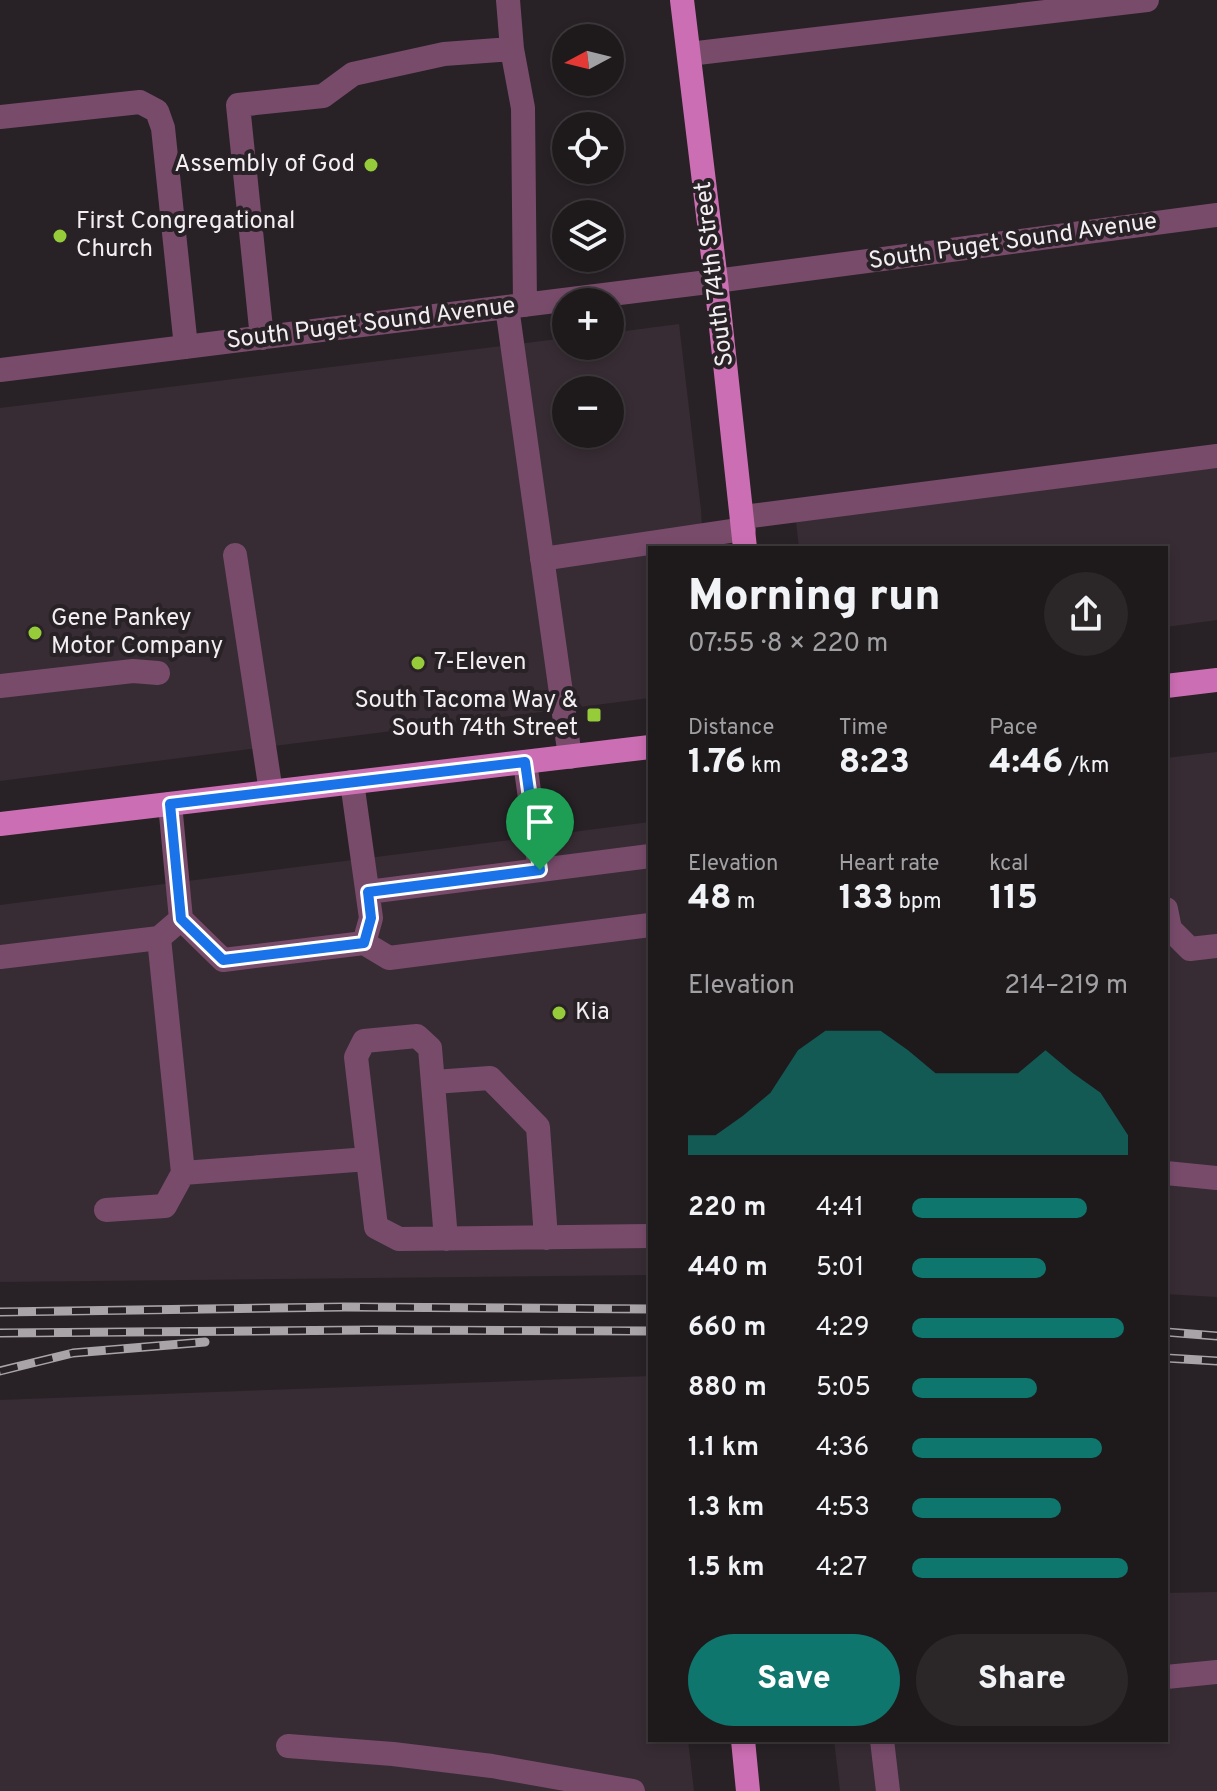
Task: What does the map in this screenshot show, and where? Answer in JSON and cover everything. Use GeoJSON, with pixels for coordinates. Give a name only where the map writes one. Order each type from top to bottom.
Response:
{"type":"FeatureCollection","features":[{"type":"Feature","properties":{"kind":"main road","name":"South 74th Street"},"geometry":{"type":"LineString","coordinates":[[682,0],[744,531]]}},
{"type":"Feature","properties":{"kind":"main road"},"geometry":{"type":"LineString","coordinates":[[1168,686],[1217,680]]}},
{"type":"Feature","properties":{"kind":"main road"},"geometry":{"type":"LineString","coordinates":[[0,824],[648,747]]}},
{"type":"Feature","properties":{"kind":"main road"},"geometry":{"type":"LineString","coordinates":[[743,1742],[748,1791]]}},
{"type":"Feature","properties":{"kind":"street"},"geometry":{"type":"LineString","coordinates":[[508,0],[512,49],[523,108],[516,306],[542,559],[570,757]]}},
{"type":"Feature","properties":{"kind":"street"},"geometry":{"type":"LineString","coordinates":[[689,54],[1147,0]]}},
{"type":"Feature","properties":{"kind":"street"},"geometry":{"type":"LineString","coordinates":[[262,338],[238,105],[323,96],[353,74],[444,54],[512,49]]}},
{"type":"Feature","properties":{"kind":"street"},"geometry":{"type":"LineString","coordinates":[[0,117],[140,102],[157,111],[163,128],[186,347]]}},
{"type":"Feature","properties":{"kind":"street","name":"South Puget Sound Avenue"},"geometry":{"type":"LineString","coordinates":[[0,370],[1217,215]]}},
{"type":"Feature","properties":{"kind":"street"},"geometry":{"type":"LineString","coordinates":[[542,559],[744,531],[1217,456]]}},
{"type":"Feature","properties":{"kind":"street"},"geometry":{"type":"LineString","coordinates":[[235,555],[271,792]]}},
{"type":"Feature","properties":{"kind":"street"},"geometry":{"type":"LineString","coordinates":[[0,686],[133,671],[158,673]]}},
{"type":"Feature","properties":{"kind":"street"},"geometry":{"type":"LineString","coordinates":[[525,762],[540,870]]}},
{"type":"Feature","properties":{"kind":"street"},"geometry":{"type":"LineString","coordinates":[[352,782],[371,918],[364,943]]}},
{"type":"Feature","properties":{"kind":"street"},"geometry":{"type":"LineString","coordinates":[[170,804],[181,919],[223,960],[364,943],[389,958],[648,925]]}},
{"type":"Feature","properties":{"kind":"street"},"geometry":{"type":"LineString","coordinates":[[368,892],[648,856]]}},
{"type":"Feature","properties":{"kind":"street"},"geometry":{"type":"LineString","coordinates":[[0,957],[159,938],[181,919]]}},
{"type":"Feature","properties":{"kind":"street"},"geometry":{"type":"LineString","coordinates":[[1168,919],[1170,929],[1190,949],[1217,946]]}},
{"type":"Feature","properties":{"kind":"street"},"geometry":{"type":"LineString","coordinates":[[106,1210],[165,1206],[183,1173],[159,938]]}},
{"type":"Feature","properties":{"kind":"street"},"geometry":{"type":"LineString","coordinates":[[446,1239],[430,1048],[417,1036],[364,1041],[356,1057],[376,1227],[399,1239],[446,1239],[546,1238],[648,1236]]}},
{"type":"Feature","properties":{"kind":"street"},"geometry":{"type":"LineString","coordinates":[[434,1082],[490,1078],[538,1127],[546,1238]]}},
{"type":"Feature","properties":{"kind":"street"},"geometry":{"type":"LineString","coordinates":[[183,1173],[368,1159]]}},
{"type":"Feature","properties":{"kind":"street"},"geometry":{"type":"LineString","coordinates":[[1168,1173],[1217,1178]]}},
{"type":"Feature","properties":{"kind":"street"},"geometry":{"type":"LineString","coordinates":[[1168,1677],[1217,1672]]}},
{"type":"Feature","properties":{"kind":"street"},"geometry":{"type":"LineString","coordinates":[[882,1742],[888,1791]]}},
{"type":"Feature","properties":{"kind":"street"},"geometry":{"type":"LineString","coordinates":[[288,1746],[492,1766],[633,1791]]}},
{"type":"Feature","properties":{"kind":"shaded area"},"geometry":{"type":"Polygon","coordinates":[[[679,324],[703,546],[648,546],[648,698],[0,781],[0,408],[552,340],[552,360],[624,360],[624,331],[679,324]]]}},
{"type":"Feature","properties":{"kind":"shaded area"},"geometry":{"type":"Polygon","coordinates":[[[1217,462],[1217,620],[1168,627],[1168,546],[799,546],[795,512],[1217,462]]]}},
{"type":"Feature","properties":{"kind":"shaded area"},"geometry":{"type":"Polygon","coordinates":[[[1217,752],[1217,1297],[1168,1294],[1168,758],[1217,752]]]}},
{"type":"Feature","properties":{"kind":"shaded area"},"geometry":{"type":"Polygon","coordinates":[[[648,822],[648,1275],[0,1282],[0,905],[648,822]]]}},
{"type":"Feature","properties":{"kind":"shaded area"},"geometry":{"type":"Polygon","coordinates":[[[648,1376],[648,1742],[688,1742],[694,1791],[0,1791],[0,1400],[648,1376]]]}},
{"type":"Feature","properties":{"kind":"shaded area"},"geometry":{"type":"Polygon","coordinates":[[[1217,1592],[1217,1791],[840,1791],[834,1742],[1168,1742],[1168,1593],[1217,1592]]]}},
{"type":"Feature","properties":{"kind":"railway"},"geometry":{"type":"LineString","coordinates":[[0,1312],[344,1307],[648,1309]]}},
{"type":"Feature","properties":{"kind":"railway"},"geometry":{"type":"LineString","coordinates":[[0,1333],[648,1331]]}},
{"type":"Feature","properties":{"kind":"railway"},"geometry":{"type":"LineString","coordinates":[[1168,1332],[1217,1336]]}},
{"type":"Feature","properties":{"kind":"railway"},"geometry":{"type":"LineString","coordinates":[[0,1371],[73,1353],[205,1342]]}},
{"type":"Feature","properties":{"kind":"railway"},"geometry":{"type":"LineString","coordinates":[[1168,1358],[1217,1361]]}},
{"type":"Feature","properties":{"kind":"place","name":"Assembly of God"},"geometry":{"type":"Point","coordinates":[371,165]}},
{"type":"Feature","properties":{"kind":"place","name":"First Congregational Church"},"geometry":{"type":"Point","coordinates":[60,236]}},
{"type":"Feature","properties":{"kind":"place","name":"Gene Pankey Motor Company"},"geometry":{"type":"Point","coordinates":[35,633]}},
{"type":"Feature","properties":{"kind":"place","name":"7-Eleven"},"geometry":{"type":"Point","coordinates":[418,663]}},
{"type":"Feature","properties":{"kind":"place","name":"South Tacoma Way & South 74th Street"},"geometry":{"type":"Point","coordinates":[594,715]}},
{"type":"Feature","properties":{"kind":"place","name":"Kia"},"geometry":{"type":"Point","coordinates":[559,1013]}},
{"type":"Feature","properties":{"kind":"route"},"geometry":{"type":"LineString","coordinates":[[525,762],[540,870],[368,892],[371,918],[364,943],[223,960],[181,919],[170,804],[525,762]]}}]}
